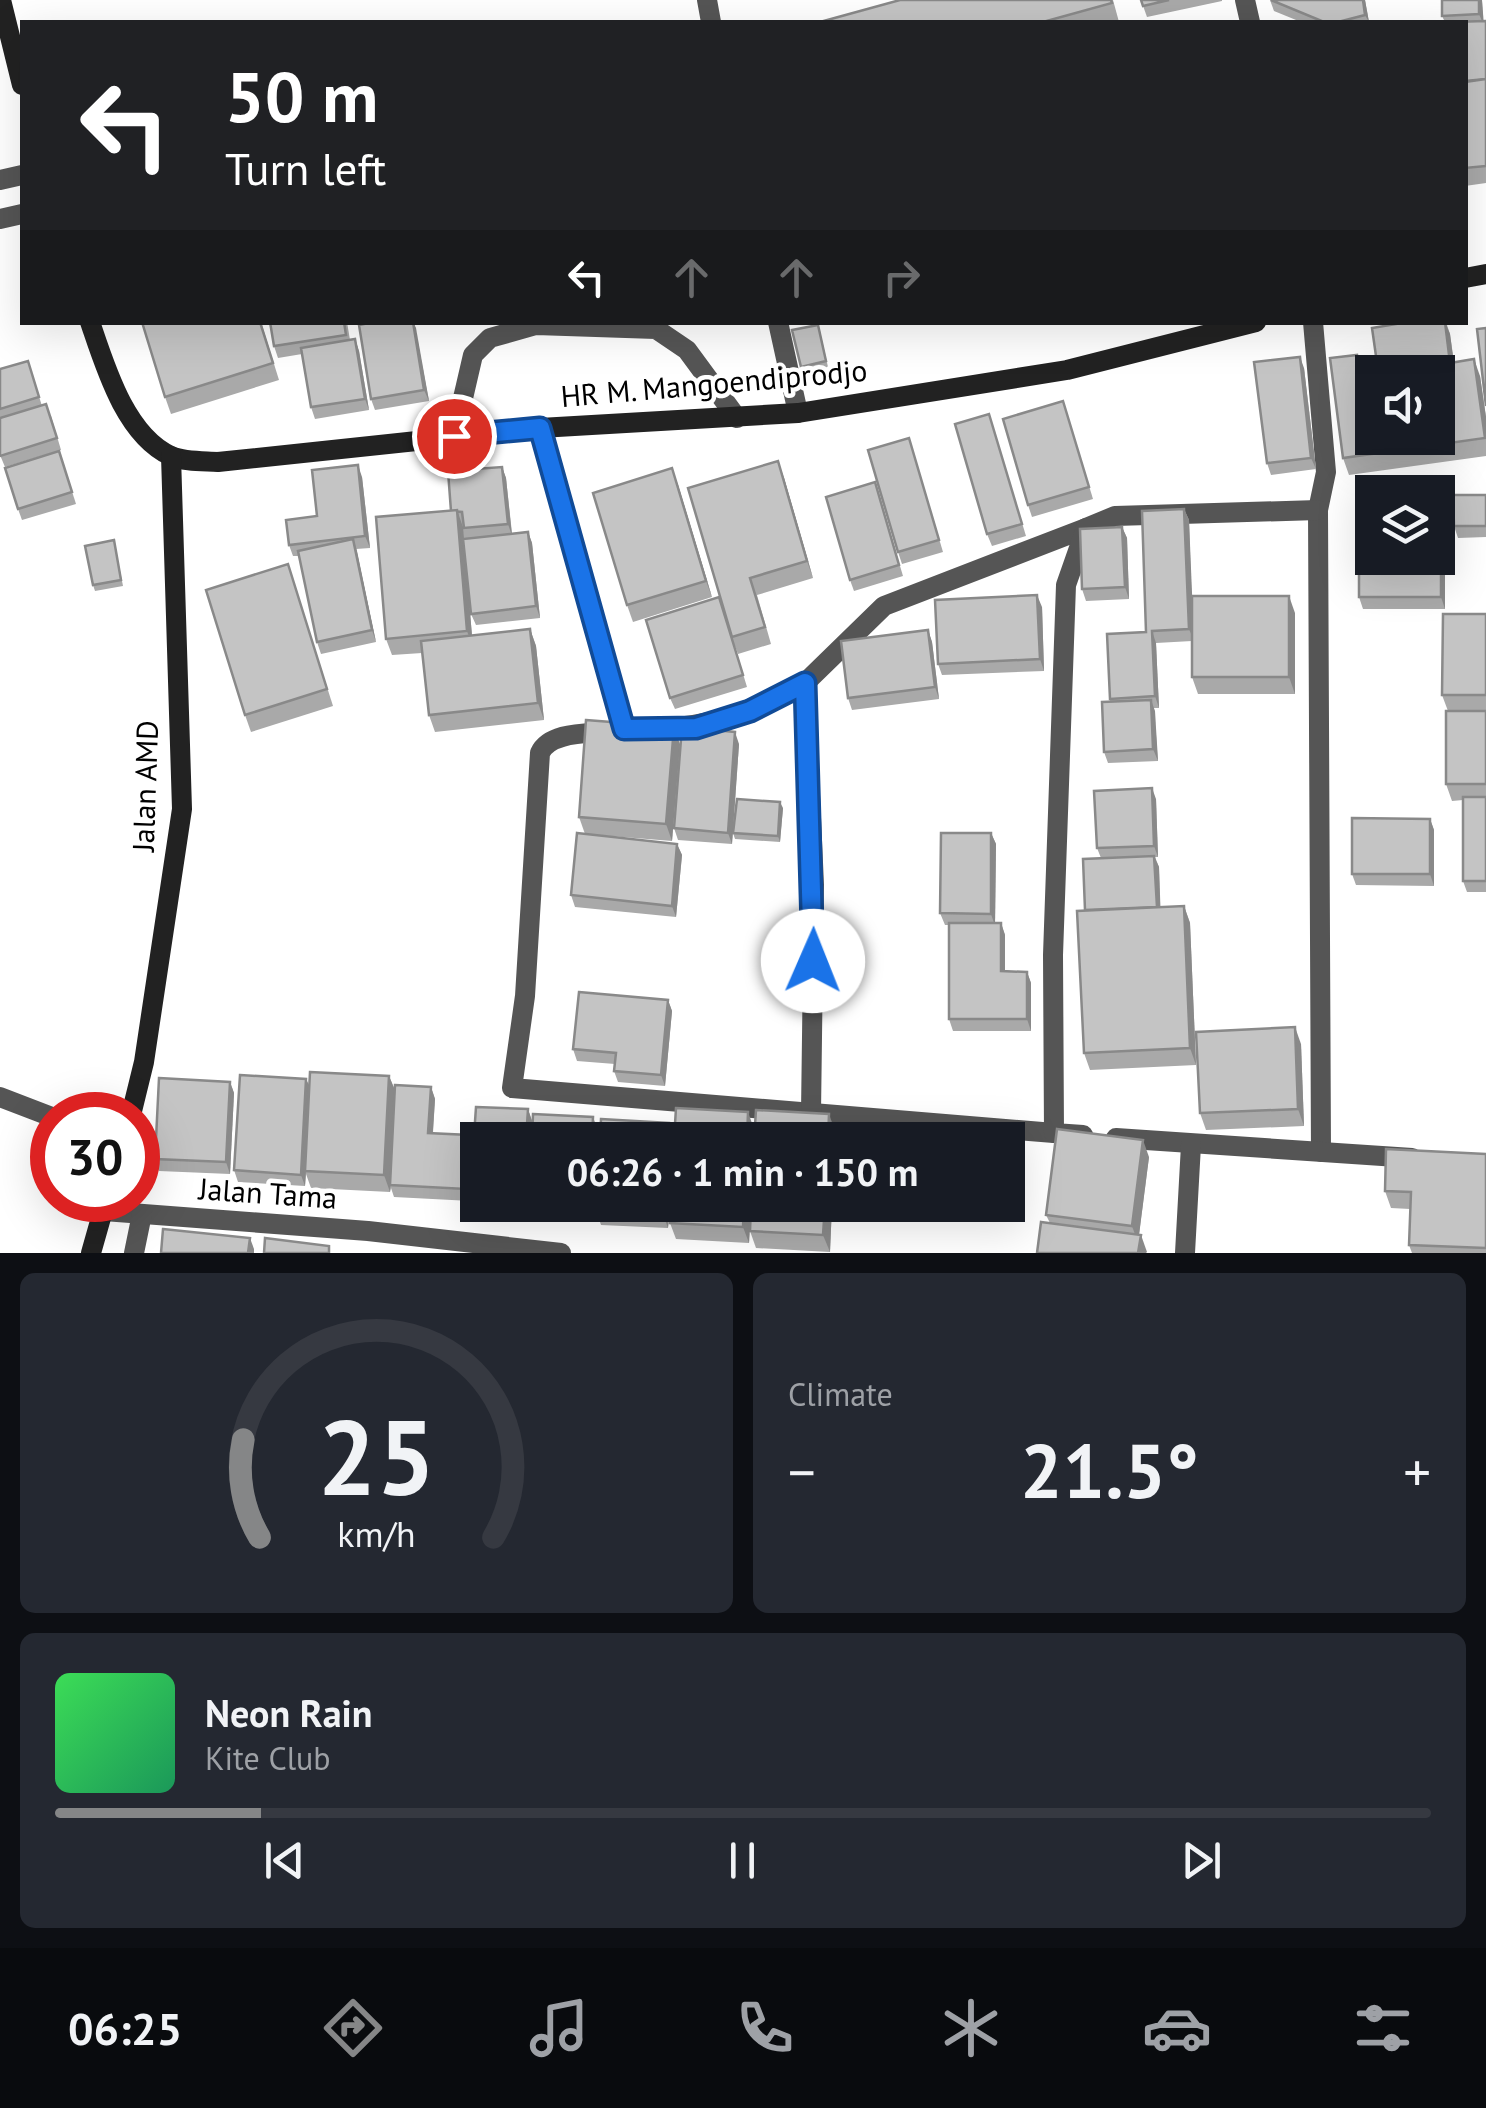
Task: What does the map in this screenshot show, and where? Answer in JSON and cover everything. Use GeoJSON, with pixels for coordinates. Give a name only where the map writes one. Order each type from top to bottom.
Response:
{"type":"FeatureCollection","features":[{"type":"Feature","properties":{"kind":"main road"},"geometry":{"type":"LineString","coordinates":[[1,0],[20,77]]}},
{"type":"Feature","properties":{"kind":"main road"},"geometry":{"type":"LineString","coordinates":[[91,325],[122,402],[152,443],[171,456]]}},
{"type":"Feature","properties":{"kind":"main road","name":"HR M. Mangoendiprodjo"},"geometry":{"type":"LineString","coordinates":[[171,456],[218,462],[540,428],[798,413],[1067,370],[1244,325]]}},
{"type":"Feature","properties":{"kind":"main road","name":"Jalan AMD"},"geometry":{"type":"LineString","coordinates":[[136,1092],[144,1062],[182,808],[171,456]]}},
{"type":"Feature","properties":{"kind":"main road"},"geometry":{"type":"LineString","coordinates":[[91,1253],[100,1222]]}},
{"type":"Feature","properties":{"kind":"street"},"geometry":{"type":"LineString","coordinates":[[454,436],[473,355],[490,338],[536,325],[656,329],[686,350],[737,418]]}},
{"type":"Feature","properties":{"kind":"street"},"geometry":{"type":"LineString","coordinates":[[779,325],[798,413]]}},
{"type":"Feature","properties":{"kind":"street"},"geometry":{"type":"LineString","coordinates":[[1313,325],[1326,472],[1318,510],[1321,1152]]}},
{"type":"Feature","properties":{"kind":"street"},"geometry":{"type":"LineString","coordinates":[[540,428],[624,729]]}},
{"type":"Feature","properties":{"kind":"street"},"geometry":{"type":"LineString","coordinates":[[1318,510],[1115,516],[884,606],[805,683],[750,711],[696,728],[624,729],[557,738],[544,745],[540,753],[525,996],[512,1088],[1191,1145],[1431,1159]]}},
{"type":"Feature","properties":{"kind":"street"},"geometry":{"type":"LineString","coordinates":[[1054,1133],[1054,955],[1066,585],[1086,528]]}},
{"type":"Feature","properties":{"kind":"street"},"geometry":{"type":"LineString","coordinates":[[805,683],[814,885],[811,1113]]}},
{"type":"Feature","properties":{"kind":"street"},"geometry":{"type":"LineString","coordinates":[[0,1098],[30,1110]]}},
{"type":"Feature","properties":{"kind":"street"},"geometry":{"type":"LineString","coordinates":[[1185,1253],[1191,1145]]}},
{"type":"Feature","properties":{"kind":"street","name":"Jalan Tama"},"geometry":{"type":"LineString","coordinates":[[160,1215],[368,1231],[560,1253]]}},
{"type":"Feature","properties":{"kind":"street"},"geometry":{"type":"LineString","coordinates":[[134,1253],[140,1222]]}},
{"type":"Feature","properties":{"kind":"street"},"geometry":{"type":"LineString","coordinates":[[365,1253],[368,1231]]}},
{"type":"Feature","properties":{"kind":"building"},"geometry":{"type":"Polygon","coordinates":[[[900,0],[1112,3],[1050,20],[827,20],[900,0]]]}},
{"type":"Feature","properties":{"kind":"building"},"geometry":{"type":"Polygon","coordinates":[[[1141,0],[1169,0],[1143,6],[1141,0]]]}},
{"type":"Feature","properties":{"kind":"building"},"geometry":{"type":"Polygon","coordinates":[[[1271,0],[1363,0],[1365,15],[1319,20],[1271,0]]]}},
{"type":"Feature","properties":{"kind":"building"},"geometry":{"type":"Polygon","coordinates":[[[1442,0],[1479,0],[1479,14],[1442,16],[1442,0]]]}},
{"type":"Feature","properties":{"kind":"building"},"geometry":{"type":"Polygon","coordinates":[[[1486,21],[1486,79],[1468,81],[1468,22],[1486,21]]]}},
{"type":"Feature","properties":{"kind":"building"},"geometry":{"type":"Polygon","coordinates":[[[1486,79],[1486,166],[1468,168],[1468,82],[1486,79]]]}},
{"type":"Feature","properties":{"kind":"building"},"geometry":{"type":"Polygon","coordinates":[[[143,325],[261,325],[273,363],[165,397],[143,325]]]}},
{"type":"Feature","properties":{"kind":"building"},"geometry":{"type":"Polygon","coordinates":[[[270,325],[344,325],[346,335],[274,346],[270,325]]]}},
{"type":"Feature","properties":{"kind":"building"},"geometry":{"type":"Polygon","coordinates":[[[359,325],[413,325],[424,390],[371,399],[359,325]]]}},
{"type":"Feature","properties":{"kind":"building"},"geometry":{"type":"Polygon","coordinates":[[[818,325],[826,361],[801,367],[792,330],[818,325]]]}},
{"type":"Feature","properties":{"kind":"building"},"geometry":{"type":"Polygon","coordinates":[[[1445,325],[1449,355],[1376,355],[1372,328],[1445,325]]]}},
{"type":"Feature","properties":{"kind":"building"},"geometry":{"type":"Polygon","coordinates":[[[1486,328],[1486,406],[1477,329],[1486,328]]]}},
{"type":"Feature","properties":{"kind":"building"},"geometry":{"type":"Polygon","coordinates":[[[355,339],[365,399],[311,407],[301,348],[355,339]]]}},
{"type":"Feature","properties":{"kind":"building"},"geometry":{"type":"Polygon","coordinates":[[[1355,355],[1355,455],[1364,455],[1343,458],[1330,358],[1355,355]]]}},
{"type":"Feature","properties":{"kind":"building"},"geometry":{"type":"Polygon","coordinates":[[[1300,357],[1311,458],[1267,463],[1254,362],[1300,357]]]}},
{"type":"Feature","properties":{"kind":"building"},"geometry":{"type":"Polygon","coordinates":[[[1474,359],[1485,438],[1455,442],[1455,362],[1474,359]]]}},
{"type":"Feature","properties":{"kind":"building"},"geometry":{"type":"Polygon","coordinates":[[[28,361],[39,397],[0,409],[0,369],[28,361]]]}},
{"type":"Feature","properties":{"kind":"building"},"geometry":{"type":"Polygon","coordinates":[[[1063,401],[1089,487],[1028,505],[1003,419],[1063,401]]]}},
{"type":"Feature","properties":{"kind":"building"},"geometry":{"type":"Polygon","coordinates":[[[46,404],[57,438],[0,456],[0,418],[46,404]]]}},
{"type":"Feature","properties":{"kind":"building"},"geometry":{"type":"Polygon","coordinates":[[[989,414],[1022,524],[987,534],[955,424],[989,414]]]}},
{"type":"Feature","properties":{"kind":"building"},"geometry":{"type":"Polygon","coordinates":[[[909,438],[939,540],[898,552],[868,450],[909,438]]]}},
{"type":"Feature","properties":{"kind":"building"},"geometry":{"type":"Polygon","coordinates":[[[59,451],[72,492],[18,509],[5,468],[59,451]]]}},
{"type":"Feature","properties":{"kind":"building"},"geometry":{"type":"Polygon","coordinates":[[[778,461],[807,561],[750,578],[765,627],[732,637],[688,488],[778,461]]]}},
{"type":"Feature","properties":{"kind":"building"},"geometry":{"type":"Polygon","coordinates":[[[358,465],[365,536],[289,545],[286,520],[317,516],[312,470],[358,465]]]}},
{"type":"Feature","properties":{"kind":"building"},"geometry":{"type":"Polygon","coordinates":[[[502,467],[508,524],[464,528],[462,512],[451,511],[448,471],[502,467]]]}},
{"type":"Feature","properties":{"kind":"building"},"geometry":{"type":"Polygon","coordinates":[[[672,468],[706,581],[627,605],[593,493],[672,468]]]}},
{"type":"Feature","properties":{"kind":"building"},"geometry":{"type":"Polygon","coordinates":[[[875,482],[899,565],[850,580],[826,497],[875,482]]]}},
{"type":"Feature","properties":{"kind":"building"},"geometry":{"type":"Polygon","coordinates":[[[1455,495],[1486,495],[1486,526],[1455,526],[1455,495]]]}},
{"type":"Feature","properties":{"kind":"building"},"geometry":{"type":"Polygon","coordinates":[[[1184,509],[1189,629],[1152,631],[1155,696],[1110,699],[1107,634],[1146,632],[1142,511],[1184,509]]]}},
{"type":"Feature","properties":{"kind":"building"},"geometry":{"type":"Polygon","coordinates":[[[457,510],[467,631],[386,639],[376,517],[457,510]]]}},
{"type":"Feature","properties":{"kind":"building"},"geometry":{"type":"Polygon","coordinates":[[[1122,527],[1125,587],[1082,589],[1080,529],[1122,527]]]}},
{"type":"Feature","properties":{"kind":"building"},"geometry":{"type":"Polygon","coordinates":[[[528,532],[536,606],[471,614],[463,539],[528,532]]]}},
{"type":"Feature","properties":{"kind":"building"},"geometry":{"type":"Polygon","coordinates":[[[353,539],[372,630],[317,642],[298,551],[353,539]]]}},
{"type":"Feature","properties":{"kind":"building"},"geometry":{"type":"Polygon","coordinates":[[[114,540],[121,580],[93,585],[85,546],[114,540]]]}},
{"type":"Feature","properties":{"kind":"building"},"geometry":{"type":"Polygon","coordinates":[[[288,564],[327,689],[245,715],[206,590],[288,564]]]}},
{"type":"Feature","properties":{"kind":"building"},"geometry":{"type":"Polygon","coordinates":[[[1359,575],[1441,575],[1441,597],[1359,597],[1359,575]]]}},
{"type":"Feature","properties":{"kind":"building"},"geometry":{"type":"Polygon","coordinates":[[[1037,595],[1040,659],[938,664],[935,600],[1037,595]]]}},
{"type":"Feature","properties":{"kind":"building"},"geometry":{"type":"Polygon","coordinates":[[[1192,596],[1289,596],[1289,677],[1192,677],[1192,596]]]}},
{"type":"Feature","properties":{"kind":"building"},"geometry":{"type":"Polygon","coordinates":[[[719,597],[743,675],[670,698],[646,620],[719,597]]]}},
{"type":"Feature","properties":{"kind":"building"},"geometry":{"type":"Polygon","coordinates":[[[1443,614],[1486,614],[1486,695],[1442,695],[1443,614]]]}},
{"type":"Feature","properties":{"kind":"building"},"geometry":{"type":"Polygon","coordinates":[[[530,629],[538,703],[429,715],[421,641],[530,629]]]}},
{"type":"Feature","properties":{"kind":"building"},"geometry":{"type":"Polygon","coordinates":[[[928,630],[935,687],[848,698],[841,641],[928,630]]]}},
{"type":"Feature","properties":{"kind":"building"},"geometry":{"type":"Polygon","coordinates":[[[1151,700],[1153,749],[1104,752],[1102,702],[1151,700]]]}},
{"type":"Feature","properties":{"kind":"building"},"geometry":{"type":"Polygon","coordinates":[[[1446,711],[1486,711],[1486,784],[1446,784],[1446,711]]]}},
{"type":"Feature","properties":{"kind":"building"},"geometry":{"type":"Polygon","coordinates":[[[586,720],[674,727],[666,824],[579,817],[586,720]]]}},
{"type":"Feature","properties":{"kind":"building"},"geometry":{"type":"Polygon","coordinates":[[[682,727],[735,732],[728,833],[674,828],[682,727]]]}},
{"type":"Feature","properties":{"kind":"building"},"geometry":{"type":"Polygon","coordinates":[[[1152,788],[1154,846],[1097,848],[1094,791],[1152,788]]]}},
{"type":"Feature","properties":{"kind":"building"},"geometry":{"type":"Polygon","coordinates":[[[1463,797],[1486,797],[1486,881],[1463,881],[1463,797]]]}},
{"type":"Feature","properties":{"kind":"building"},"geometry":{"type":"Polygon","coordinates":[[[737,799],[780,802],[778,836],[733,833],[737,799]]]}},
{"type":"Feature","properties":{"kind":"building"},"geometry":{"type":"Polygon","coordinates":[[[1352,818],[1430,819],[1430,874],[1352,874],[1352,818]]]}},
{"type":"Feature","properties":{"kind":"building"},"geometry":{"type":"Polygon","coordinates":[[[577,833],[677,844],[672,906],[571,895],[577,833]]]}},
{"type":"Feature","properties":{"kind":"building"},"geometry":{"type":"Polygon","coordinates":[[[941,833],[991,833],[991,914],[940,913],[941,833]]]}},
{"type":"Feature","properties":{"kind":"building"},"geometry":{"type":"Polygon","coordinates":[[[1154,856],[1157,907],[1085,910],[1083,859],[1154,856]]]}},
{"type":"Feature","properties":{"kind":"building"},"geometry":{"type":"Polygon","coordinates":[[[1184,906],[1190,1048],[1084,1053],[1077,911],[1184,906]]]}},
{"type":"Feature","properties":{"kind":"building"},"geometry":{"type":"Polygon","coordinates":[[[949,923],[1001,923],[1001,971],[1027,972],[1027,1019],[949,1019],[949,923]]]}},
{"type":"Feature","properties":{"kind":"building"},"geometry":{"type":"Polygon","coordinates":[[[579,992],[668,1000],[661,1075],[614,1071],[616,1053],[573,1049],[579,992]]]}},
{"type":"Feature","properties":{"kind":"building"},"geometry":{"type":"Polygon","coordinates":[[[1295,1027],[1298,1109],[1200,1113],[1196,1032],[1295,1027]]]}},
{"type":"Feature","properties":{"kind":"building"},"geometry":{"type":"Polygon","coordinates":[[[310,1072],[389,1076],[384,1175],[305,1171],[310,1072]]]}},
{"type":"Feature","properties":{"kind":"building"},"geometry":{"type":"Polygon","coordinates":[[[240,1075],[306,1079],[301,1175],[234,1170],[240,1075]]]}},
{"type":"Feature","properties":{"kind":"building"},"geometry":{"type":"Polygon","coordinates":[[[159,1078],[230,1082],[226,1162],[160,1159],[159,1078]]]}},
{"type":"Feature","properties":{"kind":"building"},"geometry":{"type":"Polygon","coordinates":[[[395,1085],[431,1087],[428,1133],[460,1135],[460,1189],[390,1185],[395,1085]]]}},
{"type":"Feature","properties":{"kind":"building"},"geometry":{"type":"Polygon","coordinates":[[[476,1107],[528,1109],[527,1122],[475,1122],[476,1107]]]}},
{"type":"Feature","properties":{"kind":"building"},"geometry":{"type":"Polygon","coordinates":[[[676,1108],[748,1112],[748,1122],[675,1122],[676,1108]]]}},
{"type":"Feature","properties":{"kind":"building"},"geometry":{"type":"Polygon","coordinates":[[[756,1110],[829,1114],[829,1122],[755,1122],[756,1110]]]}},
{"type":"Feature","properties":{"kind":"building"},"geometry":{"type":"Polygon","coordinates":[[[533,1114],[593,1117],[593,1122],[533,1122],[533,1114]]]}},
{"type":"Feature","properties":{"kind":"building"},"geometry":{"type":"Polygon","coordinates":[[[601,1119],[652,1122],[601,1122],[601,1119]]]}},
{"type":"Feature","properties":{"kind":"building"},"geometry":{"type":"Polygon","coordinates":[[[1057,1129],[1143,1140],[1132,1226],[1046,1215],[1057,1129]]]}},
{"type":"Feature","properties":{"kind":"building"},"geometry":{"type":"Polygon","coordinates":[[[1386,1149],[1486,1154],[1486,1248],[1409,1245],[1411,1192],[1385,1191],[1386,1149]]]}},
{"type":"Feature","properties":{"kind":"building"},"geometry":{"type":"Polygon","coordinates":[[[670,1222],[743,1222],[743,1227],[670,1222]]]}},
{"type":"Feature","properties":{"kind":"building"},"geometry":{"type":"Polygon","coordinates":[[[750,1222],[824,1222],[823,1235],[750,1231],[750,1222]]]}},
{"type":"Feature","properties":{"kind":"building"},"geometry":{"type":"Polygon","coordinates":[[[1041,1222],[1141,1235],[1138,1253],[1037,1253],[1041,1222]]]}},
{"type":"Feature","properties":{"kind":"building"},"geometry":{"type":"Polygon","coordinates":[[[163,1229],[250,1238],[248,1253],[161,1253],[163,1229]]]}},
{"type":"Feature","properties":{"kind":"building"},"geometry":{"type":"Polygon","coordinates":[[[265,1238],[329,1246],[329,1253],[264,1253],[265,1238]]]}},
{"type":"Feature","properties":{"kind":"route"},"geometry":{"type":"LineString","coordinates":[[454,436],[540,428],[624,729],[696,728],[750,711],[805,683],[814,885],[813,961]]}}]}
